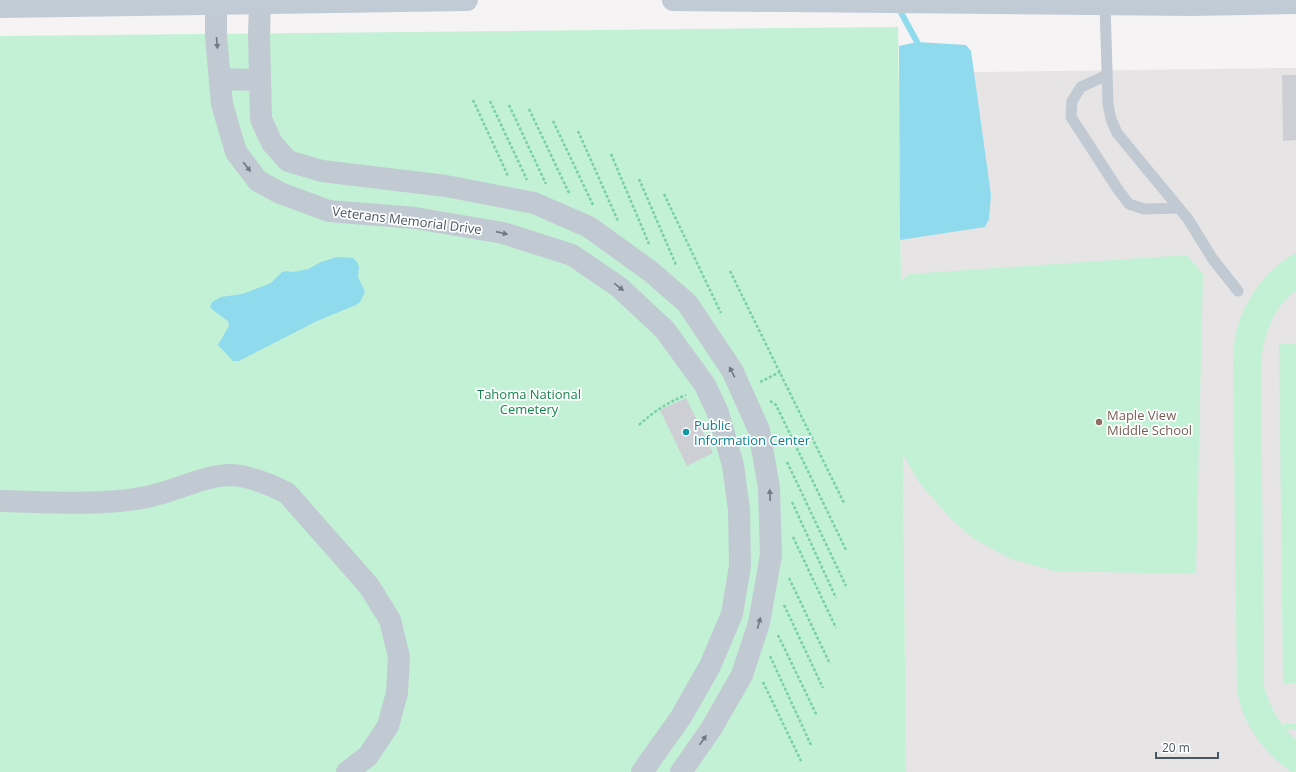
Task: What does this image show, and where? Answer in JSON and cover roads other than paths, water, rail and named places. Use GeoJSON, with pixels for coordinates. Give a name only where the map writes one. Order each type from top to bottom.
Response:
{"type":"FeatureCollection","features":[{"type":"Feature","properties":{"kind":"main road"},"geometry":{"type":"LineString","coordinates":[[0,7],[467,0]]}},
{"type":"Feature","properties":{"kind":"main road"},"geometry":{"type":"LineString","coordinates":[[673,0],[1106,4],[1191,2],[1296,3]]}},
{"type":"Feature","properties":{"kind":"street"},"geometry":{"type":"LineString","coordinates":[[260,3],[261,119],[272,143],[288,161],[322,172],[446,186],[528,203],[589,227],[650,270],[687,303],[732,370],[759,430],[769,488],[772,555],[778,573],[763,604],[758,628],[742,675],[712,729],[681,772]]}},
{"type":"Feature","properties":{"kind":"street","name":"Veterans Memorial Drive"},"geometry":{"type":"LineString","coordinates":[[216,4],[216,36],[222,104],[236,152],[258,181],[280,193],[329,211],[416,218],[503,233],[572,255],[619,287],[666,330],[706,385],[718,413],[733,465],[739,510],[740,566],[732,614],[710,666],[681,717],[642,772]]}},
{"type":"Feature","properties":{"kind":"street"},"geometry":{"type":"LineString","coordinates":[[220,79],[260,80]]}},
{"type":"Feature","properties":{"kind":"street"},"geometry":{"type":"LineString","coordinates":[[416,218],[417,183]]}},
{"type":"Feature","properties":{"kind":"street"},"geometry":{"type":"LineString","coordinates":[[0,501],[99,503],[129,500],[158,494],[209,478],[230,475],[254,479],[287,492],[369,586],[390,620],[399,657],[398,693],[388,726],[368,756],[347,772]]}},
{"type":"Feature","properties":{"kind":"lane"},"geometry":{"type":"LineString","coordinates":[[1106,4],[1108,104],[1111,119],[1117,133],[1188,219],[1212,258],[1238,291]]}},
{"type":"Feature","properties":{"kind":"lane"},"geometry":{"type":"LineString","coordinates":[[1107,75],[1081,87],[1072,101],[1071,117],[1119,192],[1129,204],[1144,209],[1179,208]]}},
{"type":"Feature","properties":{"kind":"water"},"geometry":{"type":"Polygon","coordinates":[[[917,42],[966,45],[971,51],[991,195],[989,219],[985,227],[900,240],[899,46],[917,42]]]}},
{"type":"Feature","properties":{"kind":"water"},"geometry":{"type":"Polygon","coordinates":[[[337,257],[353,258],[359,267],[358,277],[365,292],[360,302],[356,305],[317,321],[239,361],[233,361],[218,345],[229,326],[228,321],[210,307],[212,302],[221,297],[242,294],[271,283],[282,272],[293,272],[308,269],[321,262],[337,257]]]}},
{"type":"Feature","properties":{"kind":"waterway"},"geometry":{"type":"LineString","coordinates":[[898,7],[917,42]]}},
{"type":"Feature","properties":{"kind":"place","name":"Maple View Middle School"},"geometry":{"type":"Point","coordinates":[1099,422]}},
{"type":"Feature","properties":{"kind":"place","name":"Public Information Center"},"geometry":{"type":"Point","coordinates":[686,432]}},
{"type":"Feature","properties":{"kind":"park label","name":"Tahoma National Cemetery"},"geometry":{"type":"Point","coordinates":[529,402]}}]}
